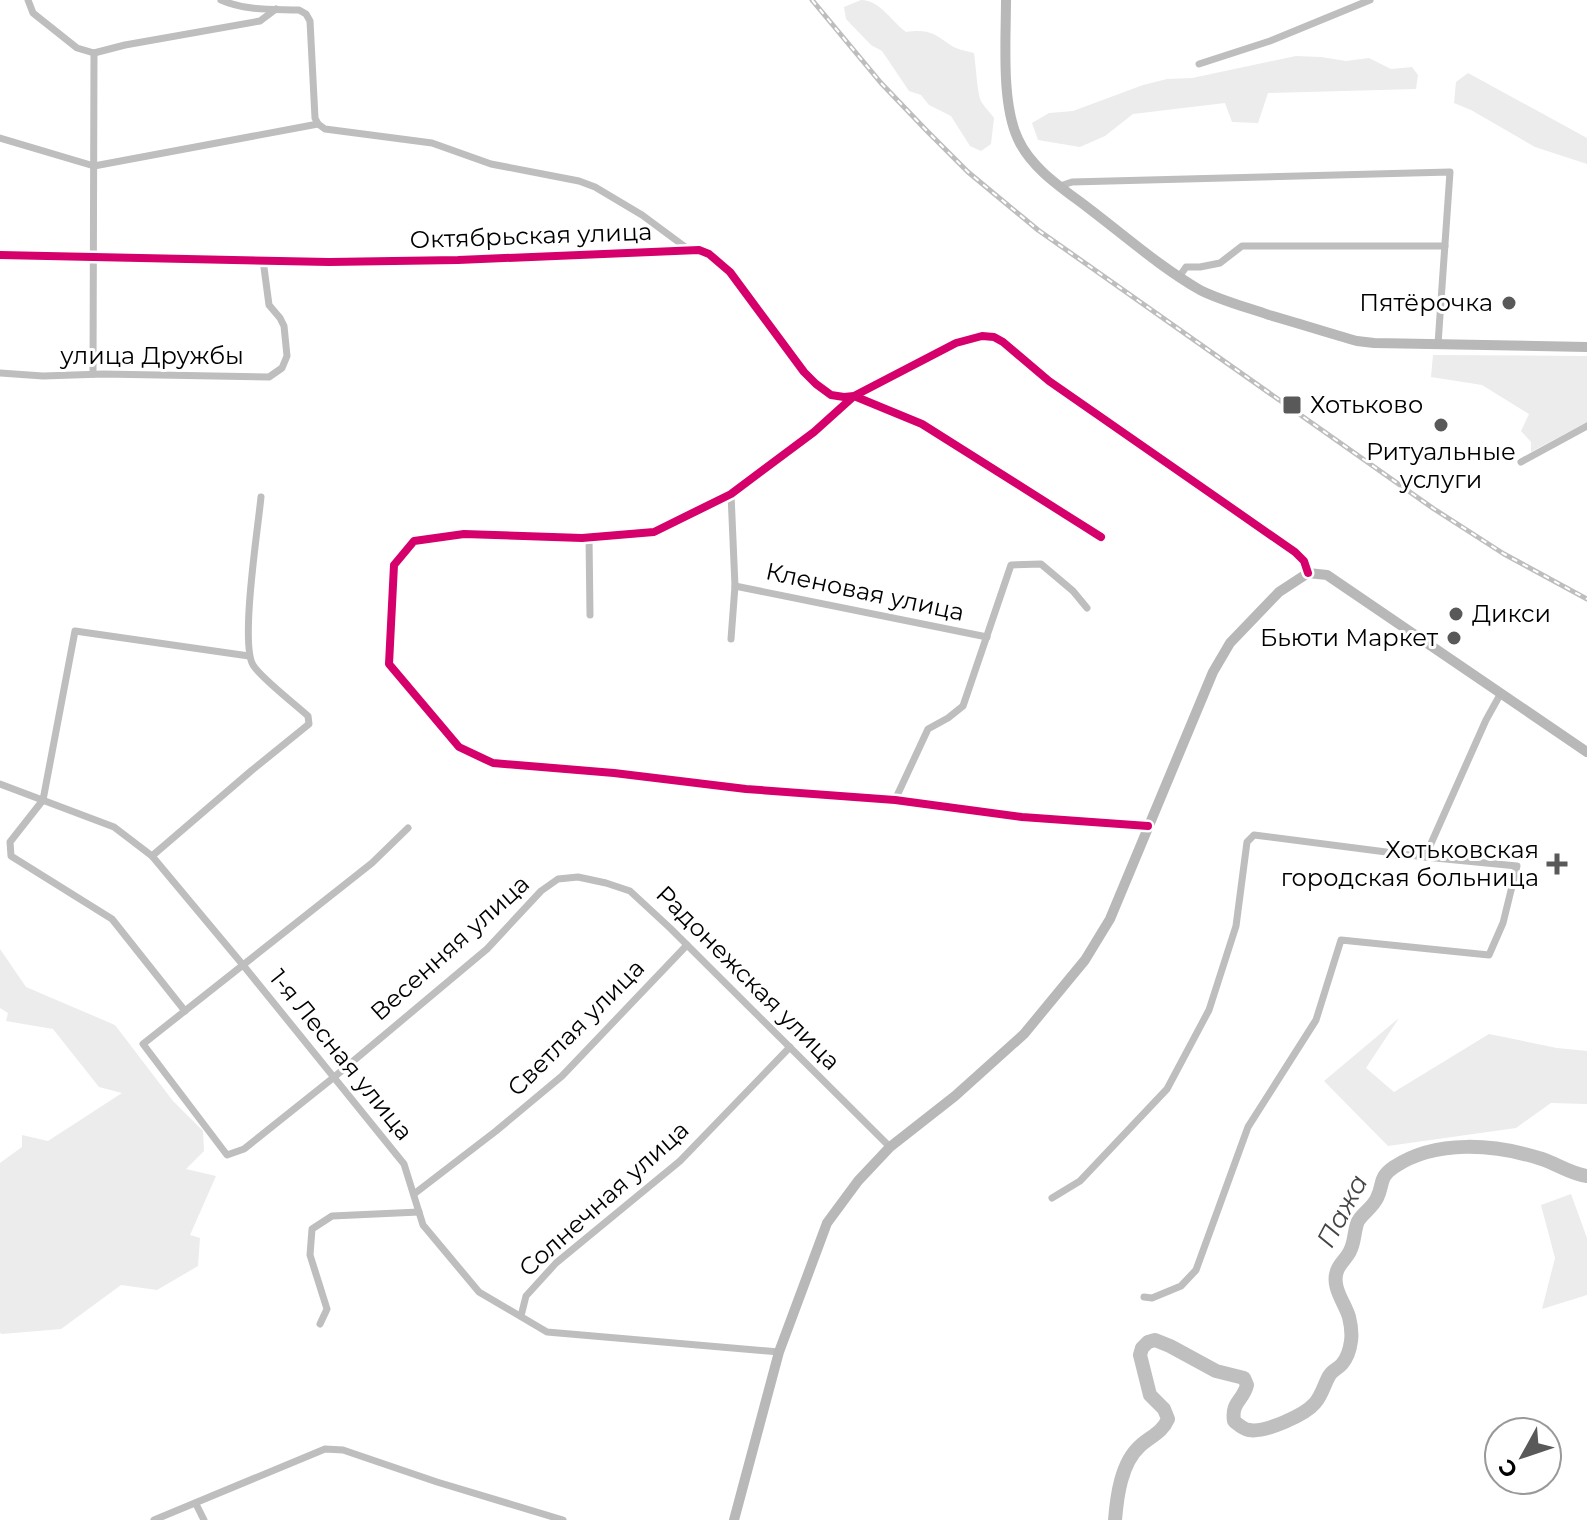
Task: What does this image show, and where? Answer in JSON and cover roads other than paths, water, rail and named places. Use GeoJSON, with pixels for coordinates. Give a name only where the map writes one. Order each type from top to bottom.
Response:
{"type":"FeatureCollection","features":[{"type":"Feature","properties":{"kind":"main road"},"geometry":{"type":"LineString","coordinates":[[1006,0],[1007,86],[1012,123],[1024,150],[1060,186],[1179,277],[1221,299],[1357,341],[1587,347]]}},
{"type":"Feature","properties":{"kind":"main road"},"geometry":{"type":"LineString","coordinates":[[734,1520],[779,1352],[827,1223],[858,1181],[890,1147],[955,1096],[1024,1034],[1085,960],[1110,919],[1206,687],[1222,656],[1267,604],[1293,581],[1308,573],[1322,573],[1333,578],[1587,752]]}},
{"type":"Feature","properties":{"kind":"street"},"geometry":{"type":"LineString","coordinates":[[28,0],[33,13],[77,48],[94,53],[260,21],[276,9]]}},
{"type":"Feature","properties":{"kind":"street"},"geometry":{"type":"LineString","coordinates":[[221,0],[250,8],[299,10],[306,14],[310,21],[315,118],[325,129],[432,143],[491,164],[579,181],[642,215],[688,249]]}},
{"type":"Feature","properties":{"kind":"street"},"geometry":{"type":"LineString","coordinates":[[1199,64],[1270,41],[1370,0]]}},
{"type":"Feature","properties":{"kind":"street"},"geometry":{"type":"LineString","coordinates":[[93,374],[94,53]]}},
{"type":"Feature","properties":{"kind":"street"},"geometry":{"type":"LineString","coordinates":[[0,138],[94,166],[318,124]]}},
{"type":"Feature","properties":{"kind":"street"},"geometry":{"type":"LineString","coordinates":[[1060,186],[1072,182],[1450,172],[1438,344]]}},
{"type":"Feature","properties":{"kind":"street"},"geometry":{"type":"LineString","coordinates":[[1179,277],[1186,267],[1220,263],[1242,246],[1445,246]]}},
{"type":"Feature","properties":{"kind":"street","name":"Октябрьская улица"},"geometry":{"type":"LineString","coordinates":[[0,255],[329,262],[699,250],[709,254],[730,272],[804,372],[823,391],[838,397],[854,396],[922,424],[1101,537]]}},
{"type":"Feature","properties":{"kind":"street","name":"улица Дружбы"},"geometry":{"type":"LineString","coordinates":[[0,373],[269,377],[282,368],[287,356],[284,326],[268,301],[263,260]]}},
{"type":"Feature","properties":{"kind":"street"},"geometry":{"type":"LineString","coordinates":[[1148,826],[1022,817],[895,800],[746,789],[614,773],[493,763],[459,747],[389,664],[394,565],[414,541],[451,535],[589,537],[654,532],[731,494],[814,432],[854,396],[949,346],[982,336],[1003,342],[1049,381],[1295,552],[1304,561],[1308,573]]}},
{"type":"Feature","properties":{"kind":"street"},"geometry":{"type":"LineString","coordinates":[[1521,462],[1586,428]]}},
{"type":"Feature","properties":{"kind":"street"},"geometry":{"type":"LineString","coordinates":[[731,494],[735,586],[731,639]]}},
{"type":"Feature","properties":{"kind":"street"},"geometry":{"type":"LineString","coordinates":[[152,856],[309,724],[308,716],[254,668],[249,656],[248,630],[261,497]]}},
{"type":"Feature","properties":{"kind":"street"},"geometry":{"type":"LineString","coordinates":[[589,537],[590,615]]}},
{"type":"Feature","properties":{"kind":"street"},"geometry":{"type":"LineString","coordinates":[[895,800],[928,729],[963,706],[1011,565],[1041,564],[1073,591],[1087,608]]}},
{"type":"Feature","properties":{"kind":"street","name":"Кленовая улица"},"geometry":{"type":"LineString","coordinates":[[735,586],[987,637]]}},
{"type":"Feature","properties":{"kind":"street"},"geometry":{"type":"LineString","coordinates":[[249,656],[75,631],[43,800],[10,842],[11,856],[112,919],[185,1011],[372,863],[408,828]]}},
{"type":"Feature","properties":{"kind":"street"},"geometry":{"type":"LineString","coordinates":[[1425,857],[1501,693]]}},
{"type":"Feature","properties":{"kind":"street","name":"1-я Лесная улица"},"geometry":{"type":"LineString","coordinates":[[0,784],[114,827],[152,856],[404,1164],[423,1225],[479,1292],[547,1332],[779,1352]]}},
{"type":"Feature","properties":{"kind":"street"},"geometry":{"type":"LineString","coordinates":[[1052,1198],[1080,1181],[1167,1089],[1209,1010],[1236,926],[1247,842],[1254,835],[1517,866],[1503,923],[1489,955],[1341,940],[1316,1020],[1248,1127],[1196,1270],[1181,1286],[1152,1298],[1144,1297]]}},
{"type":"Feature","properties":{"kind":"street","name":"Радонежская улица"},"geometry":{"type":"LineString","coordinates":[[558,879],[578,877],[630,891],[890,1147]]}},
{"type":"Feature","properties":{"kind":"street","name":"Весенняя улица"},"geometry":{"type":"LineString","coordinates":[[185,1011],[143,1044],[227,1155],[244,1149],[333,1078],[487,949],[541,891],[558,879]]}},
{"type":"Feature","properties":{"kind":"street","name":"Светлая улица"},"geometry":{"type":"LineString","coordinates":[[414,1194],[562,1076],[687,945]]}},
{"type":"Feature","properties":{"kind":"street","name":"Солнечная улица"},"geometry":{"type":"LineString","coordinates":[[521,1316],[526,1296],[556,1263],[680,1161],[790,1047]]}},
{"type":"Feature","properties":{"kind":"street"},"geometry":{"type":"LineString","coordinates":[[320,1324],[327,1309],[310,1255],[312,1229],[332,1216],[419,1212]]}},
{"type":"Feature","properties":{"kind":"street"},"geometry":{"type":"LineString","coordinates":[[154,1520],[325,1449],[343,1450],[563,1520]]}},
{"type":"Feature","properties":{"kind":"street"},"geometry":{"type":"LineString","coordinates":[[196,1504],[204,1520]]}},
{"type":"Feature","properties":{"kind":"waterway","name":"Пажа"},"geometry":{"type":"LineString","coordinates":[[1115,1520],[1128,1461],[1140,1446],[1163,1428],[1168,1419],[1164,1409],[1150,1395],[1140,1355],[1148,1342],[1155,1340],[1216,1371],[1244,1378],[1247,1385],[1234,1410],[1234,1421],[1249,1430],[1274,1426],[1303,1413],[1315,1403],[1330,1374],[1347,1356],[1351,1326],[1337,1289],[1338,1268],[1352,1247],[1358,1221],[1375,1201],[1383,1178],[1394,1167],[1428,1152],[1466,1147],[1524,1154],[1587,1176]]}},
{"type":"Feature","properties":{"kind":"railway"},"geometry":{"type":"LineString","coordinates":[[812,0],[881,83],[926,130],[968,172],[1038,230],[1434,509],[1504,554],[1587,599]]}},
{"type":"Feature","properties":{"kind":"place","name":"Пятёрочка"},"geometry":{"type":"Point","coordinates":[1509,303]}},
{"type":"Feature","properties":{"kind":"place","name":"Хотьково"},"geometry":{"type":"Point","coordinates":[1292,405]}},
{"type":"Feature","properties":{"kind":"place","name":"Ритуальные услуги"},"geometry":{"type":"Point","coordinates":[1441,425]}},
{"type":"Feature","properties":{"kind":"place","name":"Дикси"},"geometry":{"type":"Point","coordinates":[1456,614]}},
{"type":"Feature","properties":{"kind":"place","name":"Бьюти Маркет"},"geometry":{"type":"Point","coordinates":[1454,638]}},
{"type":"Feature","properties":{"kind":"place","name":"Хотьковская городская больница"},"geometry":{"type":"Point","coordinates":[1557,864]}}]}
